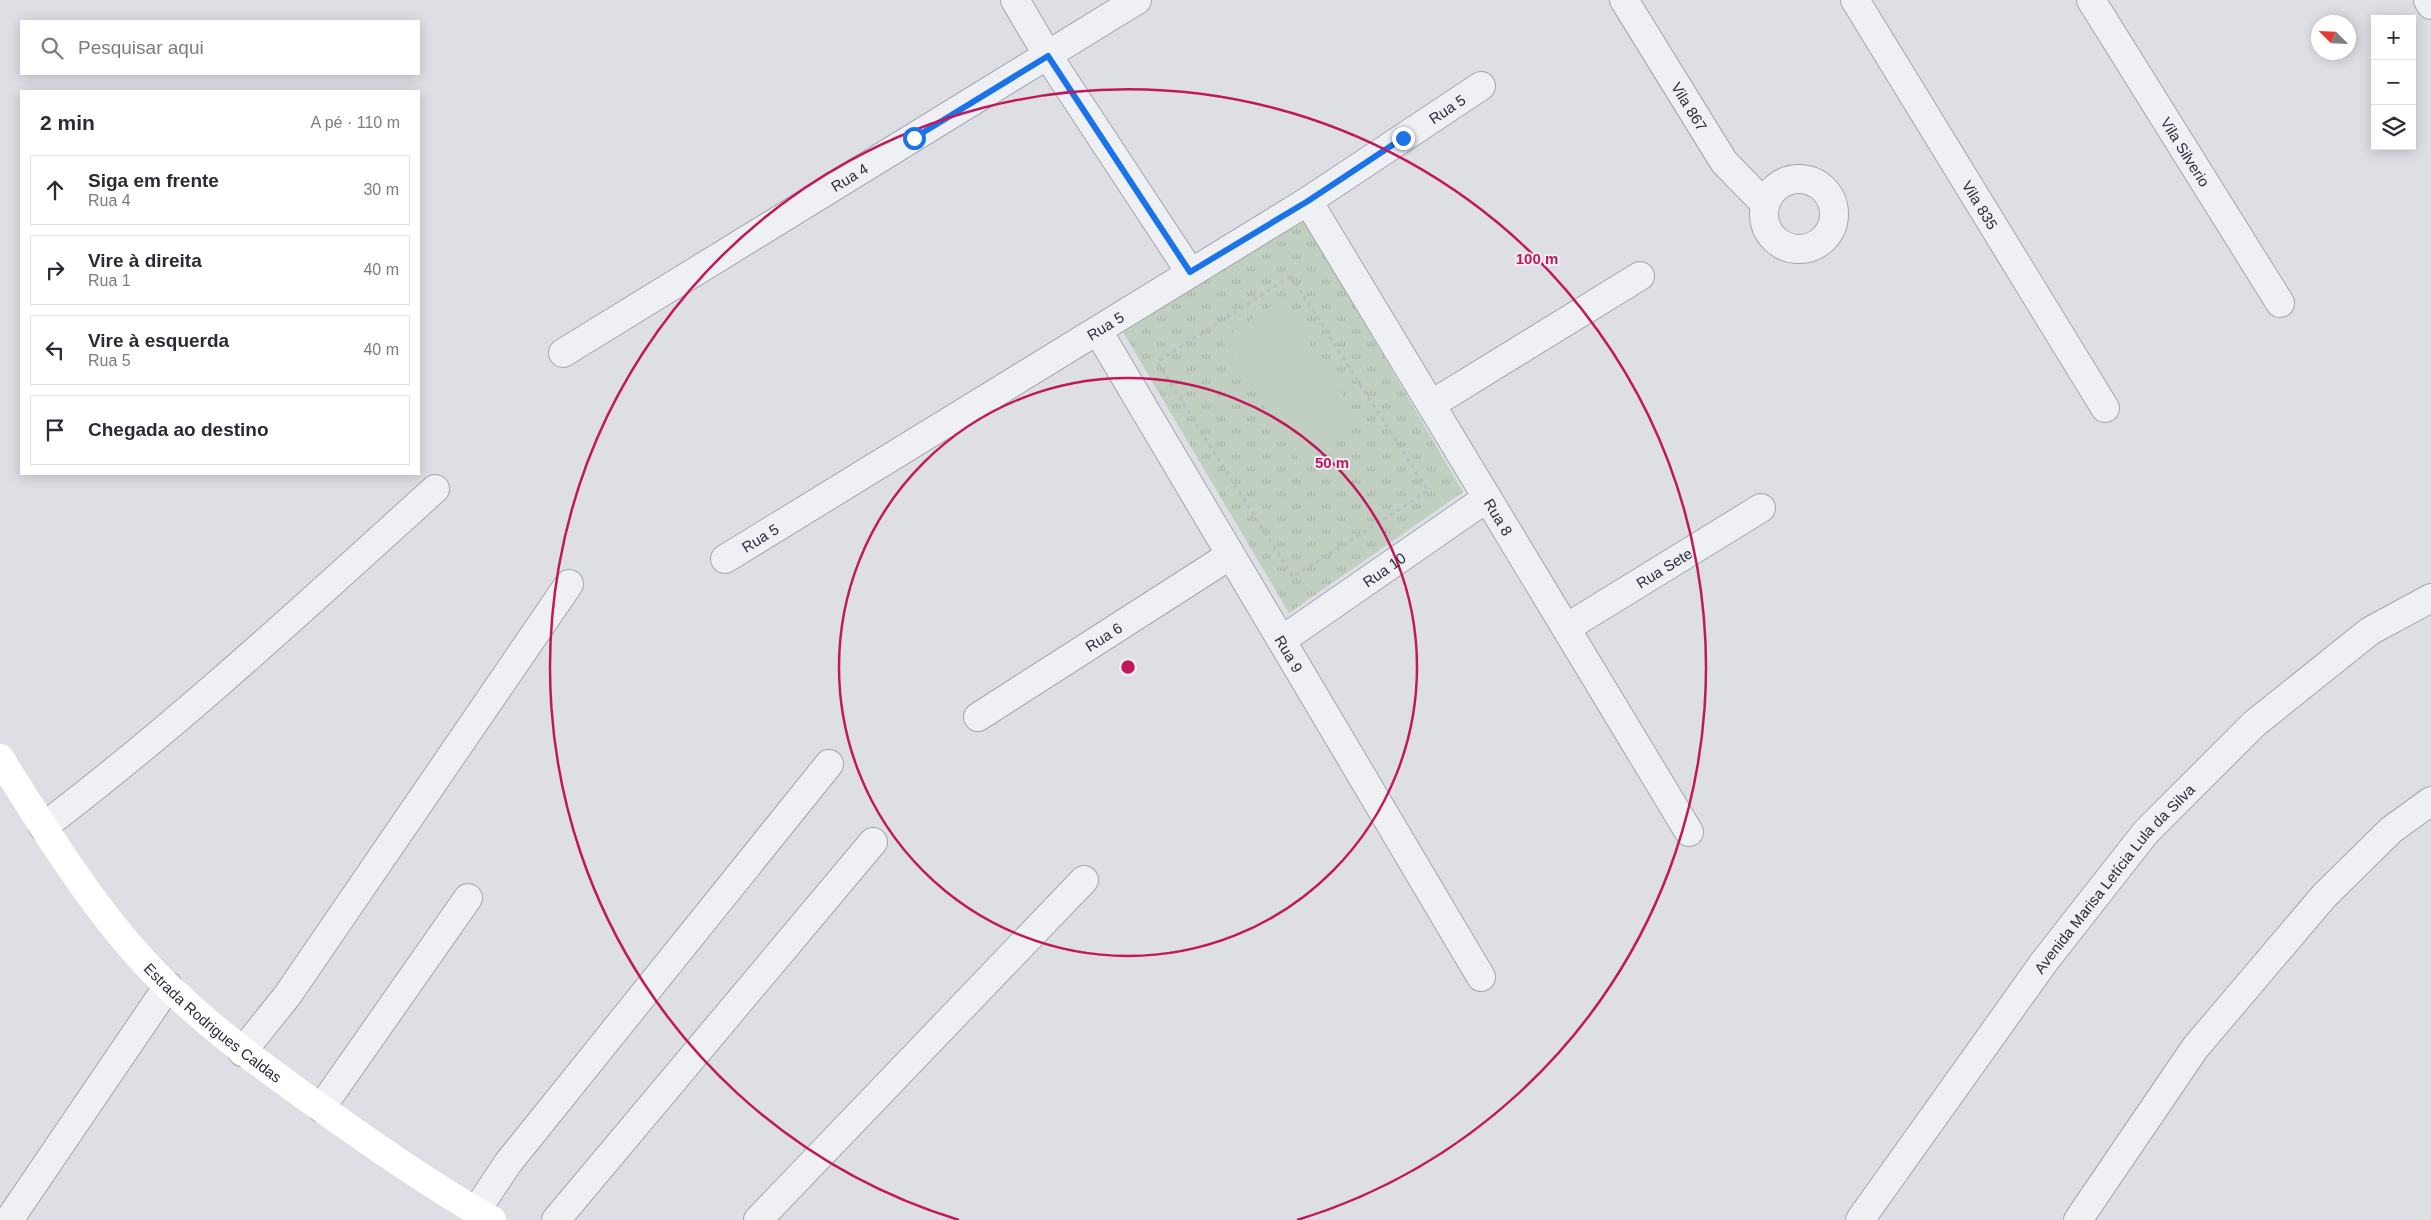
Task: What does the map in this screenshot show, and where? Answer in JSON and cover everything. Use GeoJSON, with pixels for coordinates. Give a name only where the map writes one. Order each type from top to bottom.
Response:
{"type":"FeatureCollection","features":[{"type":"Feature","properties":{"kind":"street"},"geometry":{"type":"LineString","coordinates":[[1015,0],[1048,56],[1190,272]]}},
{"type":"Feature","properties":{"kind":"street","name":"Rua 4"},"geometry":{"type":"LineString","coordinates":[[562,353],[1137,0]]}},
{"type":"Feature","properties":{"kind":"street","name":"Vila 867"},"geometry":{"type":"LineString","coordinates":[[1624,0],[1724,162],[1765,204]]}},
{"type":"Feature","properties":{"kind":"street","name":"Vila 835"},"geometry":{"type":"LineString","coordinates":[[1856,0],[2105,408]]}},
{"type":"Feature","properties":{"kind":"street","name":"Vila Silverio"},"geometry":{"type":"LineString","coordinates":[[2091,0],[2280,303]]}},
{"type":"Feature","properties":{"kind":"street"},"geometry":{"type":"LineString","coordinates":[[2428,0],[2431,5]]}},
{"type":"Feature","properties":{"kind":"street","name":"Rua 5"},"geometry":{"type":"LineString","coordinates":[[725,559],[1308,201],[1482,86]]}},
{"type":"Feature","properties":{"kind":"street","name":"Rua 8"},"geometry":{"type":"LineString","coordinates":[[1308,201],[1689,832]]}},
{"type":"Feature","properties":{"kind":"street"},"geometry":{"type":"LineString","coordinates":[[1432,404],[1640,276]]}},
{"type":"Feature","properties":{"kind":"street","name":"Rua 9"},"geometry":{"type":"LineString","coordinates":[[1098,331],[1229,556],[1282,640],[1481,977]]}},
{"type":"Feature","properties":{"kind":"street"},"geometry":{"type":"LineString","coordinates":[[43,827],[122,766],[300,612],[435,489]]}},
{"type":"Feature","properties":{"kind":"street","name":"Rua 10"},"geometry":{"type":"LineString","coordinates":[[1282,640],[1487,498]]}},
{"type":"Feature","properties":{"kind":"street","name":"Rua Sete"},"geometry":{"type":"LineString","coordinates":[[1566,628],[1761,508]]}},
{"type":"Feature","properties":{"kind":"street","name":"Rua 6"},"geometry":{"type":"LineString","coordinates":[[978,717],[1229,556]]}},
{"type":"Feature","properties":{"kind":"street"},"geometry":{"type":"LineString","coordinates":[[242,1052],[287,996],[569,584]]}},
{"type":"Feature","properties":{"kind":"street","name":"Avenida Marisa Letícia Lula da Silva"},"geometry":{"type":"LineString","coordinates":[[1860,1220],[2044,962],[2146,832],[2254,724],[2370,631],[2431,598]]}},
{"type":"Feature","properties":{"kind":"street","name":"Estrada Rodrigues Caldas"},"geometry":{"type":"LineString","coordinates":[[0,758],[43,827],[102,909],[137,954],[168,986],[242,1052],[397,1163],[484,1216]]}},
{"type":"Feature","properties":{"kind":"street"},"geometry":{"type":"LineString","coordinates":[[484,1216],[508,1162],[829,764]]}},
{"type":"Feature","properties":{"kind":"street"},"geometry":{"type":"LineString","coordinates":[[2078,1220],[2202,1041],[2324,896],[2391,830],[2431,801]]}},
{"type":"Feature","properties":{"kind":"street"},"geometry":{"type":"LineString","coordinates":[[556,1220],[873,842]]}},
{"type":"Feature","properties":{"kind":"street"},"geometry":{"type":"LineString","coordinates":[[758,1220],[1084,880]]}},
{"type":"Feature","properties":{"kind":"street"},"geometry":{"type":"LineString","coordinates":[[321,1108],[468,898]]}},
{"type":"Feature","properties":{"kind":"street"},"geometry":{"type":"LineString","coordinates":[[9,1220],[168,986]]}},
{"type":"Feature","properties":{"kind":"path"},"geometry":{"type":"LineString","coordinates":[[1291,276],[1428,491],[1293,578],[1156,362],[1291,276]]}},
{"type":"Feature","properties":{"kind":"green space"},"geometry":{"type":"Polygon","coordinates":[[[1303,218],[1463,492],[1289,613],[1123,332],[1303,218]]]}},
{"type":"Feature","properties":{"kind":"green space"},"geometry":{"type":"Polygon","coordinates":[[[1281,300],[1360,421],[1299,460],[1221,339],[1281,300]]]}},
{"type":"Feature","properties":{"kind":"route"},"geometry":{"type":"LineString","coordinates":[[914,138],[1048,56],[1190,272],[1308,201],[1403,138]]}}]}
